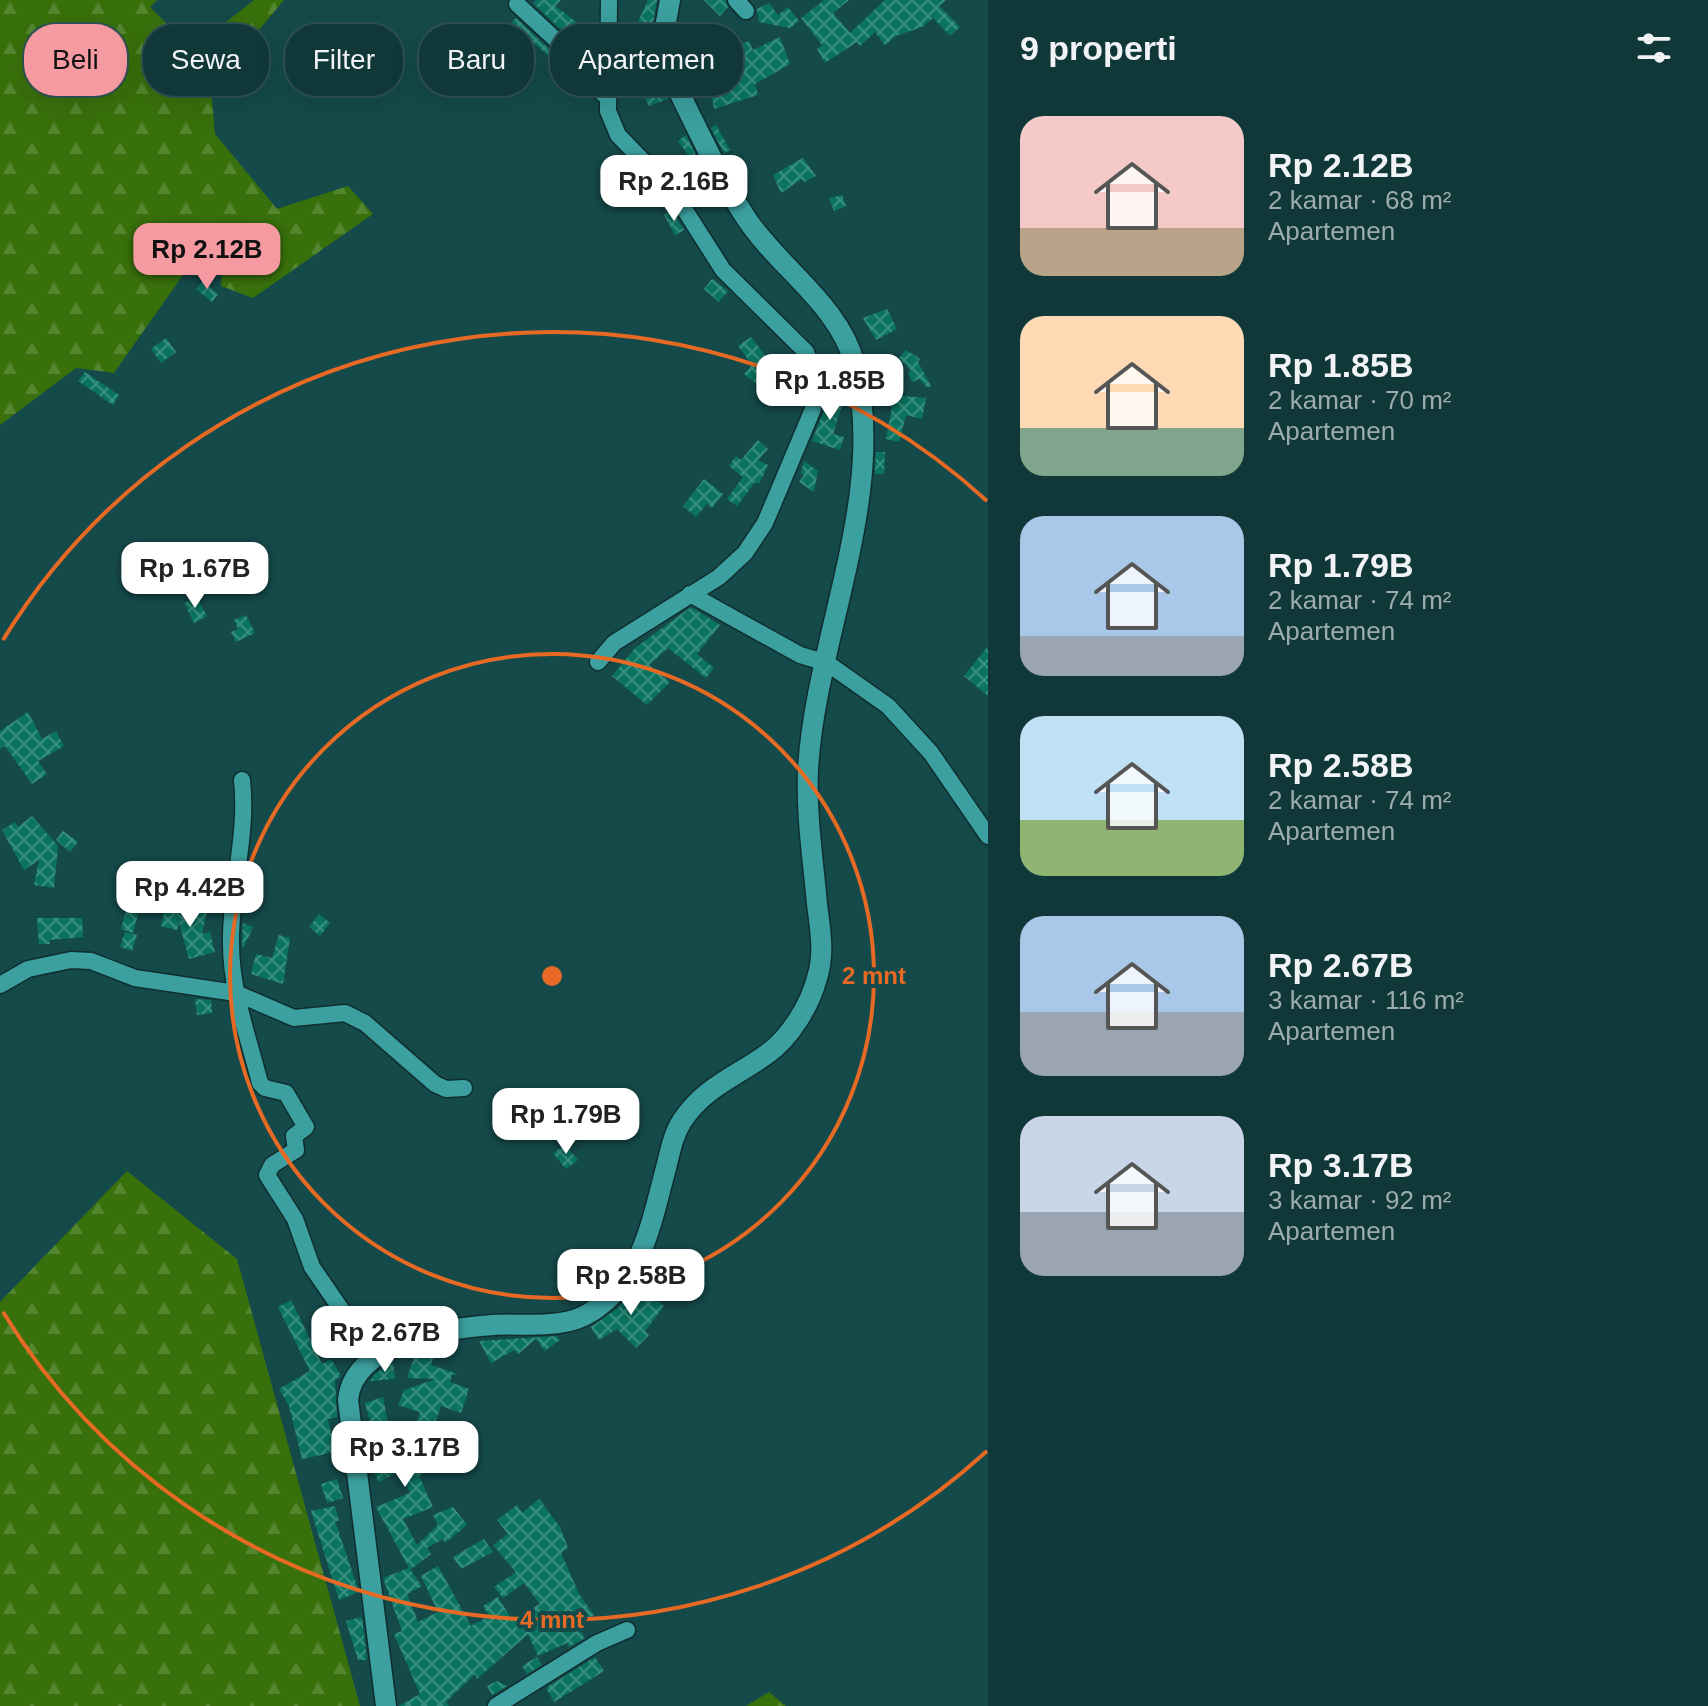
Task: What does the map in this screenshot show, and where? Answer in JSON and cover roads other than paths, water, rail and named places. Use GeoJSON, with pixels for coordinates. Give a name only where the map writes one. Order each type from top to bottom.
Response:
{"type":"FeatureCollection","features":[{"type":"Feature","properties":{"kind":"street"},"geometry":{"type":"LineString","coordinates":[[608,24],[609,0]]}},
{"type":"Feature","properties":{"kind":"street"},"geometry":{"type":"LineString","coordinates":[[666,24],[670,0]]}},
{"type":"Feature","properties":{"kind":"street"},"geometry":{"type":"LineString","coordinates":[[517,4],[570,53],[578,71],[608,98],[609,118],[618,135],[674,193],[727,274],[801,347],[811,363],[811,415],[759,534],[731,568],[614,643],[598,662]]}},
{"type":"Feature","properties":{"kind":"street"},"geometry":{"type":"LineString","coordinates":[[386,1706],[348,1400],[354,1379],[374,1357],[393,1346],[471,1327],[569,1322],[603,1303],[627,1279],[641,1258],[671,1146],[682,1121],[709,1090],[771,1051],[791,1029],[812,994],[821,961],[808,780],[810,751],[863,462],[864,422],[855,363],[842,332],[829,314],[754,229],[682,96]]}},
{"type":"Feature","properties":{"kind":"street"},"geometry":{"type":"LineString","coordinates":[[690,594],[800,655],[827,663],[861,684],[906,723],[931,753],[988,836]]}},
{"type":"Feature","properties":{"kind":"street"},"geometry":{"type":"LineString","coordinates":[[242,780],[243,845],[231,940],[236,993],[260,1083],[268,1090],[284,1091],[306,1127],[294,1136],[296,1150],[269,1168],[269,1180],[295,1219],[312,1267],[374,1357]]}},
{"type":"Feature","properties":{"kind":"street"},"geometry":{"type":"LineString","coordinates":[[0,985],[28,969],[81,960],[135,978],[236,993],[294,1018],[339,1013],[357,1017],[435,1084],[446,1089],[464,1088]]}},
{"type":"Feature","properties":{"kind":"street"},"geometry":{"type":"LineString","coordinates":[[496,1706],[597,1643],[627,1630]]}}]}
